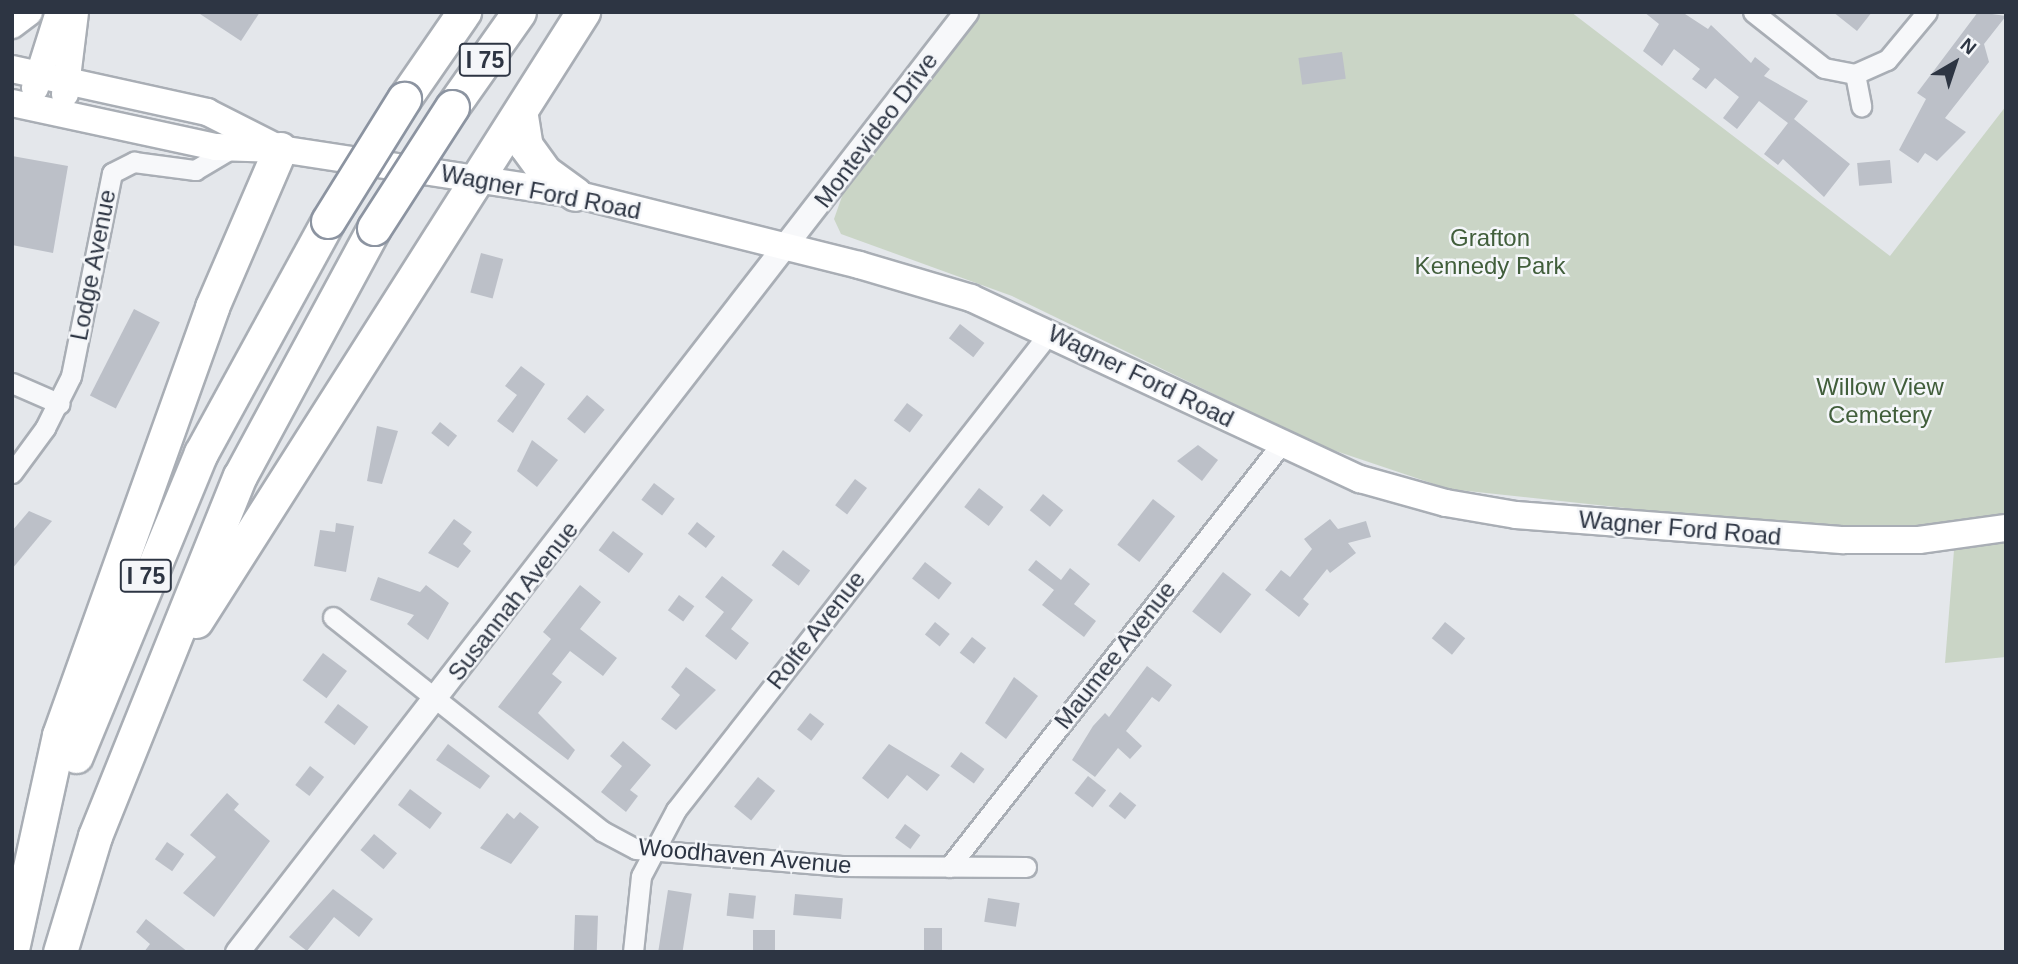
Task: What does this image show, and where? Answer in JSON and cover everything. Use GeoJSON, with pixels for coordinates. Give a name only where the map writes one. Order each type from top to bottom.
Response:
{"type":"FeatureCollection","features":[{"type":"Feature","properties":{"kind":"highway","name":"I 75"},"geometry":{"type":"LineString","coordinates":[[13,950],[88,721],[160,542],[239,380],[328,221],[404,99],[464,12]]}},
{"type":"Feature","properties":{"kind":"highway","name":"I 75"},"geometry":{"type":"LineString","coordinates":[[60,952],[95,836],[240,476],[374,228],[452,107],[519,12]]}},
{"type":"Feature","properties":{"kind":"highway"},"geometry":{"type":"LineString","coordinates":[[171,648],[210,605],[256,524],[482,180],[583,12]]}},
{"type":"Feature","properties":{"kind":"highway"},"geometry":{"type":"LineString","coordinates":[[521,116],[526,146],[545,172],[575,194]]}},
{"type":"Feature","properties":{"kind":"highway"},"geometry":{"type":"LineString","coordinates":[[13,950],[59,735],[212,307],[280,149]]}},
{"type":"Feature","properties":{"kind":"main road"},"geometry":{"type":"LineString","coordinates":[[12,25],[29,12]]}},
{"type":"Feature","properties":{"kind":"main road"},"geometry":{"type":"LineString","coordinates":[[29,82],[59,12]]}},
{"type":"Feature","properties":{"kind":"main road"},"geometry":{"type":"LineString","coordinates":[[75,12],[66,88],[127,107],[188,140]]}},
{"type":"Feature","properties":{"kind":"main road","name":"Wagner Ford Road"},"geometry":{"type":"LineString","coordinates":[[12,69],[29,82],[207,111],[280,149]]}},
{"type":"Feature","properties":{"kind":"main road","name":"Wagner Ford Road"},"geometry":{"type":"LineString","coordinates":[[12,103],[188,140],[234,147],[280,149],[575,194],[784,246],[971,298],[1050,332],[1282,443],[1405,493],[1516,515],[1844,540],[1919,540],[2006,528]]}},
{"type":"Feature","properties":{"kind":"street","name":"Montevideo Drive"},"geometry":{"type":"LineString","coordinates":[[784,246],[966,12]]}},
{"type":"Feature","properties":{"kind":"street"},"geometry":{"type":"LineString","coordinates":[[1753,12],[1824,68],[1855,74],[1887,60],[1927,12]]}},
{"type":"Feature","properties":{"kind":"street"},"geometry":{"type":"LineString","coordinates":[[1855,74],[1861,106]]}},
{"type":"Feature","properties":{"kind":"street","name":"Lodge Avenue"},"geometry":{"type":"LineString","coordinates":[[12,472],[60,404],[77,354],[112,173],[134,162],[195,170],[234,147]]}},
{"type":"Feature","properties":{"kind":"street","name":"Susannah Avenue"},"geometry":{"type":"LineString","coordinates":[[237,952],[436,700],[784,246]]}},
{"type":"Feature","properties":{"kind":"street","name":"Rolfe Avenue"},"geometry":{"type":"LineString","coordinates":[[634,952],[636,894],[650,852],[676,810],[1050,332]]}},
{"type":"Feature","properties":{"kind":"street"},"geometry":{"type":"LineString","coordinates":[[12,383],[60,404]]}},
{"type":"Feature","properties":{"kind":"street","name":"Maumee Avenue"},"geometry":{"type":"LineString","coordinates":[[949,867],[1282,443]]}},
{"type":"Feature","properties":{"kind":"street","name":"Woodhaven Avenue"},"geometry":{"type":"LineString","coordinates":[[333,617],[602,831],[650,852],[949,867],[1026,867]]}},
{"type":"Feature","properties":{"kind":"green space","name":"Grafton Kennedy Park"},"geometry":{"type":"Polygon","coordinates":[[[977,12],[1571,12],[1890,256],[2006,106],[2006,657],[1945,663],[1956,525],[1792,526],[1449,489],[1321,446],[1012,296],[841,234],[834,219],[845,188],[977,12]]]}},
{"type":"Feature","properties":{"kind":"building"},"geometry":{"type":"Polygon","coordinates":[[[197,12],[260,12],[241,41],[197,12]]]}},
{"type":"Feature","properties":{"kind":"building"},"geometry":{"type":"Polygon","coordinates":[[[1644,12],[1682,12],[1708,29],[1711,25],[1751,63],[1755,57],[1770,69],[1764,76],[1808,101],[1794,119],[1850,164],[1824,197],[1783,159],[1778,165],[1764,154],[1788,123],[1759,101],[1737,129],[1723,118],[1739,97],[1715,78],[1706,89],[1692,79],[1700,69],[1674,49],[1662,66],[1643,51],[1659,24],[1644,12]]]}},
{"type":"Feature","properties":{"kind":"building"},"geometry":{"type":"Polygon","coordinates":[[[1833,12],[1872,12],[1857,31],[1833,12]]]}},
{"type":"Feature","properties":{"kind":"building"},"geometry":{"type":"Polygon","coordinates":[[[1978,12],[2006,16],[1984,44],[1989,62],[1945,118],[1966,132],[1937,161],[1925,153],[1918,163],[1899,150],[1926,99],[1917,93],[1978,12]]]}},
{"type":"Feature","properties":{"kind":"building"},"geometry":{"type":"Polygon","coordinates":[[[1342,52],[1346,79],[1302,85],[1298,58],[1342,52]]]}},
{"type":"Feature","properties":{"kind":"building"},"geometry":{"type":"Polygon","coordinates":[[[12,156],[68,166],[53,253],[12,245],[12,156]]]}},
{"type":"Feature","properties":{"kind":"building"},"geometry":{"type":"Polygon","coordinates":[[[1890,160],[1892,183],[1859,186],[1857,163],[1890,160]]]}},
{"type":"Feature","properties":{"kind":"building"},"geometry":{"type":"Polygon","coordinates":[[[481,253],[503,259],[493,299],[470,293],[481,253]]]}},
{"type":"Feature","properties":{"kind":"building"},"geometry":{"type":"Polygon","coordinates":[[[134,309],[160,322],[116,409],[90,395],[134,309]]]}},
{"type":"Feature","properties":{"kind":"building"},"geometry":{"type":"Polygon","coordinates":[[[960,324],[984,343],[973,357],[949,338],[960,324]]]}},
{"type":"Feature","properties":{"kind":"building"},"geometry":{"type":"Polygon","coordinates":[[[521,366],[545,384],[513,433],[497,421],[517,395],[505,386],[521,366]]]}},
{"type":"Feature","properties":{"kind":"building"},"geometry":{"type":"Polygon","coordinates":[[[587,395],[605,410],[585,434],[567,419],[587,395]]]}},
{"type":"Feature","properties":{"kind":"building"},"geometry":{"type":"Polygon","coordinates":[[[907,403],[923,415],[910,433],[894,421],[907,403]]]}},
{"type":"Feature","properties":{"kind":"building"},"geometry":{"type":"Polygon","coordinates":[[[440,422],[457,436],[448,447],[431,433],[440,422]]]}},
{"type":"Feature","properties":{"kind":"building"},"geometry":{"type":"Polygon","coordinates":[[[377,426],[398,431],[382,484],[367,481],[377,426]]]}},
{"type":"Feature","properties":{"kind":"building"},"geometry":{"type":"Polygon","coordinates":[[[532,440],[558,460],[537,487],[517,471],[532,440]]]}},
{"type":"Feature","properties":{"kind":"building"},"geometry":{"type":"Polygon","coordinates":[[[1198,445],[1218,460],[1202,481],[1177,461],[1198,445]]]}},
{"type":"Feature","properties":{"kind":"building"},"geometry":{"type":"Polygon","coordinates":[[[855,479],[867,488],[847,514],[835,505],[855,479]]]}},
{"type":"Feature","properties":{"kind":"building"},"geometry":{"type":"Polygon","coordinates":[[[654,483],[675,499],[662,515],[641,500],[654,483]]]}},
{"type":"Feature","properties":{"kind":"building"},"geometry":{"type":"Polygon","coordinates":[[[979,488],[1003,507],[989,526],[964,507],[979,488]]]}},
{"type":"Feature","properties":{"kind":"building"},"geometry":{"type":"Polygon","coordinates":[[[1043,494],[1063,510],[1050,527],[1030,510],[1043,494]]]}},
{"type":"Feature","properties":{"kind":"building"},"geometry":{"type":"Polygon","coordinates":[[[1153,499],[1175,516],[1139,562],[1117,545],[1153,499]]]}},
{"type":"Feature","properties":{"kind":"building"},"geometry":{"type":"Polygon","coordinates":[[[29,511],[52,521],[12,569],[12,531],[29,511]]]}},
{"type":"Feature","properties":{"kind":"building"},"geometry":{"type":"Polygon","coordinates":[[[454,519],[472,532],[463,544],[471,551],[458,568],[428,553],[454,519]]]}},
{"type":"Feature","properties":{"kind":"building"},"geometry":{"type":"Polygon","coordinates":[[[1330,519],[1338,529],[1366,521],[1371,537],[1348,543],[1356,553],[1330,573],[1327,569],[1303,599],[1309,604],[1299,617],[1265,590],[1281,570],[1290,577],[1312,549],[1304,539],[1330,519]]]}},
{"type":"Feature","properties":{"kind":"building"},"geometry":{"type":"Polygon","coordinates":[[[697,522],[715,536],[706,548],[688,534],[697,522]]]}},
{"type":"Feature","properties":{"kind":"building"},"geometry":{"type":"Polygon","coordinates":[[[336,523],[354,526],[346,572],[314,566],[320,530],[335,532],[336,523]]]}},
{"type":"Feature","properties":{"kind":"building"},"geometry":{"type":"Polygon","coordinates":[[[613,531],[643,554],[629,573],[599,550],[613,531]]]}},
{"type":"Feature","properties":{"kind":"building"},"geometry":{"type":"Polygon","coordinates":[[[783,550],[810,570],[799,586],[772,565],[783,550]]]}},
{"type":"Feature","properties":{"kind":"building"},"geometry":{"type":"Polygon","coordinates":[[[1036,560],[1061,580],[1070,568],[1090,584],[1074,604],[1096,621],[1084,637],[1042,605],[1054,590],[1028,570],[1036,560]]]}},
{"type":"Feature","properties":{"kind":"building"},"geometry":{"type":"Polygon","coordinates":[[[925,562],[952,583],[939,599],[912,579],[925,562]]]}},
{"type":"Feature","properties":{"kind":"building"},"geometry":{"type":"Polygon","coordinates":[[[1223,572],[1251,594],[1221,634],[1192,611],[1223,572]]]}},
{"type":"Feature","properties":{"kind":"building"},"geometry":{"type":"Polygon","coordinates":[[[722,576],[753,600],[731,629],[749,643],[736,660],[705,636],[724,612],[705,597],[722,576]]]}},
{"type":"Feature","properties":{"kind":"building"},"geometry":{"type":"Polygon","coordinates":[[[378,577],[420,592],[426,585],[449,603],[428,640],[407,624],[414,615],[370,600],[378,577]]]}},
{"type":"Feature","properties":{"kind":"building"},"geometry":{"type":"Polygon","coordinates":[[[580,585],[601,602],[580,629],[617,658],[603,676],[570,651],[552,674],[562,682],[538,713],[575,750],[568,760],[498,707],[551,639],[543,632],[580,585]]]}},
{"type":"Feature","properties":{"kind":"building"},"geometry":{"type":"Polygon","coordinates":[[[679,595],[694,606],[683,622],[668,610],[679,595]]]}},
{"type":"Feature","properties":{"kind":"building"},"geometry":{"type":"Polygon","coordinates":[[[935,622],[950,634],[940,646],[925,634],[935,622]]]}},
{"type":"Feature","properties":{"kind":"building"},"geometry":{"type":"Polygon","coordinates":[[[1445,622],[1465,638],[1452,655],[1432,638],[1445,622]]]}},
{"type":"Feature","properties":{"kind":"building"},"geometry":{"type":"Polygon","coordinates":[[[972,637],[986,648],[974,664],[960,653],[972,637]]]}},
{"type":"Feature","properties":{"kind":"building"},"geometry":{"type":"Polygon","coordinates":[[[323,653],[347,671],[326,698],[303,680],[323,653]]]}},
{"type":"Feature","properties":{"kind":"building"},"geometry":{"type":"Polygon","coordinates":[[[1147,666],[1172,685],[1159,702],[1152,697],[1126,731],[1142,746],[1130,759],[1118,748],[1095,777],[1072,760],[1093,726],[1105,713],[1109,717],[1147,666]]]}},
{"type":"Feature","properties":{"kind":"building"},"geometry":{"type":"Polygon","coordinates":[[[686,667],[716,690],[676,730],[661,719],[680,695],[671,687],[686,667]]]}},
{"type":"Feature","properties":{"kind":"building"},"geometry":{"type":"Polygon","coordinates":[[[1014,677],[1038,696],[1006,739],[985,723],[1014,677]]]}},
{"type":"Feature","properties":{"kind":"building"},"geometry":{"type":"Polygon","coordinates":[[[338,704],[368,727],[355,745],[324,722],[338,704]]]}},
{"type":"Feature","properties":{"kind":"building"},"geometry":{"type":"Polygon","coordinates":[[[810,713],[824,724],[811,741],[797,730],[810,713]]]}},
{"type":"Feature","properties":{"kind":"building"},"geometry":{"type":"Polygon","coordinates":[[[623,741],[651,765],[630,790],[638,796],[626,812],[601,792],[622,766],[610,756],[623,741]]]}},
{"type":"Feature","properties":{"kind":"building"},"geometry":{"type":"Polygon","coordinates":[[[448,744],[490,776],[480,789],[436,760],[448,744]]]}},
{"type":"Feature","properties":{"kind":"building"},"geometry":{"type":"Polygon","coordinates":[[[889,744],[940,775],[927,791],[907,775],[888,799],[862,778],[889,744]]]}},
{"type":"Feature","properties":{"kind":"building"},"geometry":{"type":"Polygon","coordinates":[[[961,752],[984,769],[974,784],[950,767],[961,752]]]}},
{"type":"Feature","properties":{"kind":"building"},"geometry":{"type":"Polygon","coordinates":[[[310,766],[324,777],[309,796],[295,785],[310,766]]]}},
{"type":"Feature","properties":{"kind":"building"},"geometry":{"type":"Polygon","coordinates":[[[1088,776],[1106,790],[1093,807],[1074,793],[1088,776]]]}},
{"type":"Feature","properties":{"kind":"building"},"geometry":{"type":"Polygon","coordinates":[[[758,777],[775,791],[751,820],[734,807],[758,777]]]}},
{"type":"Feature","properties":{"kind":"building"},"geometry":{"type":"Polygon","coordinates":[[[410,789],[442,813],[430,829],[398,805],[410,789]]]}},
{"type":"Feature","properties":{"kind":"building"},"geometry":{"type":"Polygon","coordinates":[[[1120,792],[1136,805],[1125,819],[1109,806],[1120,792]]]}},
{"type":"Feature","properties":{"kind":"building"},"geometry":{"type":"Polygon","coordinates":[[[227,793],[239,804],[234,810],[270,841],[214,917],[183,893],[216,857],[190,835],[227,793]]]}},
{"type":"Feature","properties":{"kind":"building"},"geometry":{"type":"Polygon","coordinates":[[[520,812],[539,827],[511,864],[480,848],[507,813],[514,819],[520,812]]]}},
{"type":"Feature","properties":{"kind":"building"},"geometry":{"type":"Polygon","coordinates":[[[905,824],[920,835],[910,849],[895,838],[905,824]]]}},
{"type":"Feature","properties":{"kind":"building"},"geometry":{"type":"Polygon","coordinates":[[[374,834],[397,853],[383,869],[361,850],[374,834]]]}},
{"type":"Feature","properties":{"kind":"building"},"geometry":{"type":"Polygon","coordinates":[[[167,842],[184,854],[172,871],[155,859],[167,842]]]}},
{"type":"Feature","properties":{"kind":"building"},"geometry":{"type":"Polygon","coordinates":[[[333,889],[373,919],[359,937],[334,917],[307,951],[289,937],[333,889]]]}},
{"type":"Feature","properties":{"kind":"building"},"geometry":{"type":"Polygon","coordinates":[[[668,890],[692,894],[682,952],[658,951],[668,890]]]}},
{"type":"Feature","properties":{"kind":"building"},"geometry":{"type":"Polygon","coordinates":[[[729,893],[756,896],[753,919],[727,916],[729,893]]]}},
{"type":"Feature","properties":{"kind":"building"},"geometry":{"type":"Polygon","coordinates":[[[795,894],[843,898],[841,919],[793,915],[795,894]]]}},
{"type":"Feature","properties":{"kind":"building"},"geometry":{"type":"Polygon","coordinates":[[[988,898],[1020,903],[1016,927],[984,922],[988,898]]]}},
{"type":"Feature","properties":{"kind":"building"},"geometry":{"type":"Polygon","coordinates":[[[575,915],[598,916],[597,952],[574,952],[575,915]]]}},
{"type":"Feature","properties":{"kind":"building"},"geometry":{"type":"Polygon","coordinates":[[[146,919],[188,952],[144,952],[150,944],[136,932],[146,919]]]}},
{"type":"Feature","properties":{"kind":"building"},"geometry":{"type":"Polygon","coordinates":[[[924,928],[942,928],[942,952],[924,952],[924,928]]]}},
{"type":"Feature","properties":{"kind":"building"},"geometry":{"type":"Polygon","coordinates":[[[753,930],[775,930],[775,952],[753,952],[753,930]]]}},
{"type":"Feature","properties":{"kind":"park label","name":"Willow View Cemetery"},"geometry":{"type":"Point","coordinates":[1880,401]}}]}
